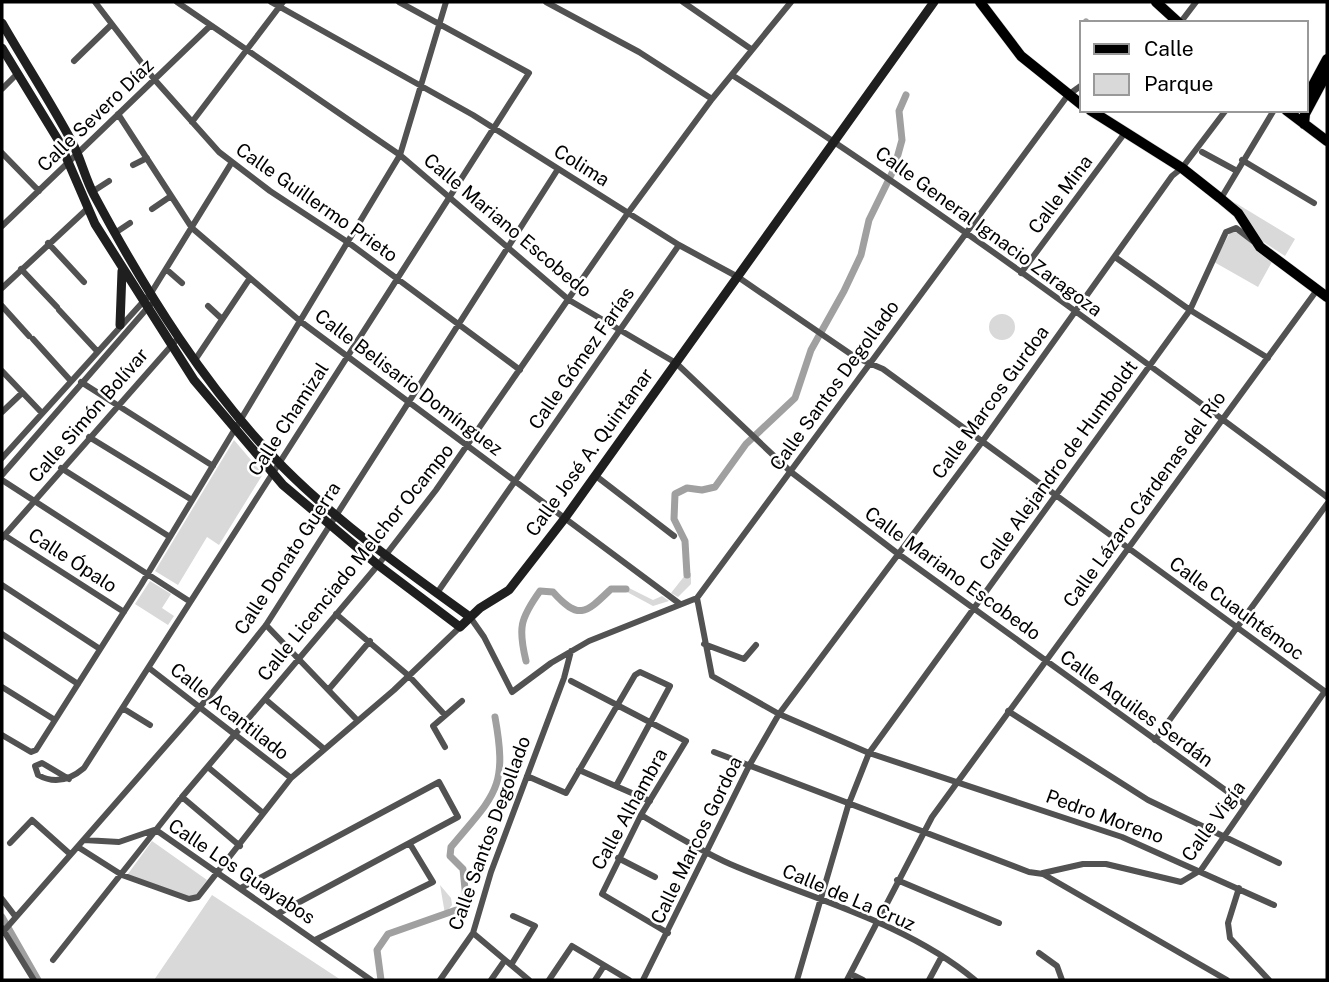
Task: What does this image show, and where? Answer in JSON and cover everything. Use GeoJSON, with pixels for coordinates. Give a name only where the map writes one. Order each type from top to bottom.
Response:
{"type":"FeatureCollection","features":[{"type":"Feature","properties":{"kind":"main road"},"geometry":{"type":"LineString","coordinates":[[980,2],[1021,56],[1080,104]]}},
{"type":"Feature","properties":{"kind":"main road"},"geometry":{"type":"LineString","coordinates":[[1156,2],[1178,21]]}},
{"type":"Feature","properties":{"kind":"main road"},"geometry":{"type":"LineString","coordinates":[[1308,94],[1327,59]]}},
{"type":"Feature","properties":{"kind":"main road"},"geometry":{"type":"LineString","coordinates":[[1308,108],[1327,73]]}},
{"type":"Feature","properties":{"kind":"main road"},"geometry":{"type":"LineString","coordinates":[[1093,112],[1182,169],[1238,213],[1260,247],[1327,297]]}},
{"type":"Feature","properties":{"kind":"main road"},"geometry":{"type":"LineString","coordinates":[[1300,117],[1327,141]]}},
{"type":"Feature","properties":{"kind":"street","name":"Calle Guillermo Prieto"},"geometry":{"type":"LineString","coordinates":[[95,2],[154,79],[232,162],[308,218],[399,279],[520,370]]}},
{"type":"Feature","properties":{"kind":"street","name":"Calle Mariano Escobedo"},"geometry":{"type":"LineString","coordinates":[[177,2],[400,155],[507,250],[569,300],[676,363],[791,472],[1045,660]]}},
{"type":"Feature","properties":{"kind":"street","name":"Colima"},"geometry":{"type":"LineString","coordinates":[[271,2],[281,4],[495,129],[679,245],[738,278],[830,339],[901,381],[982,442]]}},
{"type":"Feature","properties":{"kind":"street"},"geometry":{"type":"LineString","coordinates":[[399,2],[439,24]]}},
{"type":"Feature","properties":{"kind":"street"},"geometry":{"type":"LineString","coordinates":[[2,735],[31,752],[36,750],[147,575],[349,243],[400,155],[446,2]]}},
{"type":"Feature","properties":{"kind":"street"},"geometry":{"type":"LineString","coordinates":[[546,2],[631,47],[712,99]]}},
{"type":"Feature","properties":{"kind":"street"},"geometry":{"type":"LineString","coordinates":[[683,2],[751,49]]}},
{"type":"Feature","properties":{"kind":"street","name":"Calle Licenciado Melchor Ocampo"},"geometry":{"type":"LineString","coordinates":[[53,960],[182,797],[386,555],[469,447],[628,213],[712,99],[791,2]]}},
{"type":"Feature","properties":{"kind":"street","name":"Calle José A. Quintanar"},"geometry":{"type":"LineString","coordinates":[[78,847],[121,874],[188,898],[198,897],[291,778],[409,676],[470,617],[509,590],[596,476],[934,2]]}},
{"type":"Feature","properties":{"kind":"street"},"geometry":{"type":"LineString","coordinates":[[1182,21],[1196,2]]}},
{"type":"Feature","properties":{"kind":"street"},"geometry":{"type":"LineString","coordinates":[[192,122],[281,4]]}},
{"type":"Feature","properties":{"kind":"street"},"geometry":{"type":"LineString","coordinates":[[2,23],[77,153],[92,192],[115,233],[195,360],[279,462],[335,514],[470,617],[484,637],[512,692],[571,651],[634,621],[697,598],[712,676],[779,714],[869,753],[958,781]]}},
{"type":"Feature","properties":{"kind":"street","name":"Calle Chamizal"},"geometry":{"type":"LineString","coordinates":[[69,779],[84,768],[124,709],[189,601],[450,200],[529,73],[439,24]]}},
{"type":"Feature","properties":{"kind":"street"},"geometry":{"type":"LineString","coordinates":[[74,61],[111,25]]}},
{"type":"Feature","properties":{"kind":"street","name":"Calle Severo Díaz"},"geometry":{"type":"LineString","coordinates":[[2,226],[210,26]]}},
{"type":"Feature","properties":{"kind":"street"},"geometry":{"type":"LineString","coordinates":[[2,48],[69,162],[87,209],[122,269],[170,345],[235,429],[271,473],[328,524],[460,627]]}},
{"type":"Feature","properties":{"kind":"street"},"geometry":{"type":"LineString","coordinates":[[2,89],[17,74]]}},
{"type":"Feature","properties":{"kind":"street","name":"Calle General Ignacio Zaragoza"},"geometry":{"type":"LineString","coordinates":[[732,75],[836,141],[1076,312],[1327,497]]}},
{"type":"Feature","properties":{"kind":"street","name":"Calle Santos Degollado"},"geometry":{"type":"LineString","coordinates":[[697,598],[964,232],[1068,95],[1080,86]]}},
{"type":"Feature","properties":{"kind":"street","name":"Calle Marcos Gurdoa"},"geometry":{"type":"LineString","coordinates":[[779,714],[982,442],[1171,176],[1182,169],[1225,112]]}},
{"type":"Feature","properties":{"kind":"street"},"geometry":{"type":"LineString","coordinates":[[1223,195],[1273,112]]}},
{"type":"Feature","properties":{"kind":"street","name":"Calle Belisario Domínguez"},"geometry":{"type":"LineString","coordinates":[[118,114],[192,228],[300,321],[681,604]]}},
{"type":"Feature","properties":{"kind":"street","name":"Calle Mina"},"geometry":{"type":"LineString","coordinates":[[1021,273],[1124,134]]}},
{"type":"Feature","properties":{"kind":"street"},"geometry":{"type":"LineString","coordinates":[[1202,152],[1237,171]]}},
{"type":"Feature","properties":{"kind":"street"},"geometry":{"type":"LineString","coordinates":[[2,155],[39,191]]}},
{"type":"Feature","properties":{"kind":"street"},"geometry":{"type":"LineString","coordinates":[[133,165],[147,158]]}},
{"type":"Feature","properties":{"kind":"street"},"geometry":{"type":"LineString","coordinates":[[1242,160],[1314,203]]}},
{"type":"Feature","properties":{"kind":"street"},"geometry":{"type":"LineString","coordinates":[[189,601],[33,501],[2,477],[153,297],[166,269],[232,162]]}},
{"type":"Feature","properties":{"kind":"street","name":"Calle Donato Guerra"},"geometry":{"type":"LineString","coordinates":[[4,929],[200,707],[266,625],[328,524],[558,169]]}},
{"type":"Feature","properties":{"kind":"street"},"geometry":{"type":"LineString","coordinates":[[78,186],[87,180]]}},
{"type":"Feature","properties":{"kind":"street"},"geometry":{"type":"LineString","coordinates":[[92,192],[108,181]]}},
{"type":"Feature","properties":{"kind":"street"},"geometry":{"type":"LineString","coordinates":[[152,209],[172,196]]}},
{"type":"Feature","properties":{"kind":"street"},"geometry":{"type":"LineString","coordinates":[[2,288],[87,209]]}},
{"type":"Feature","properties":{"kind":"street"},"geometry":{"type":"LineString","coordinates":[[115,233],[130,223]]}},
{"type":"Feature","properties":{"kind":"street","name":"Calle Alejandro de Humboldt"},"geometry":{"type":"LineString","coordinates":[[797,980],[848,806],[869,753],[1189,310],[1227,230],[1239,230],[1260,247]]}},
{"type":"Feature","properties":{"kind":"street"},"geometry":{"type":"LineString","coordinates":[[48,243],[84,282]]}},
{"type":"Feature","properties":{"kind":"street","name":"Calle Gómez Farías"},"geometry":{"type":"LineString","coordinates":[[437,593],[679,245]]}},
{"type":"Feature","properties":{"kind":"street"},"geometry":{"type":"LineString","coordinates":[[1115,257],[1189,310],[1268,358]]}},
{"type":"Feature","properties":{"kind":"street"},"geometry":{"type":"LineString","coordinates":[[21,269],[97,351]]}},
{"type":"Feature","properties":{"kind":"street"},"geometry":{"type":"LineString","coordinates":[[120,325],[122,269]]}},
{"type":"Feature","properties":{"kind":"street"},"geometry":{"type":"LineString","coordinates":[[166,269],[182,283]]}},
{"type":"Feature","properties":{"kind":"street"},"geometry":{"type":"LineString","coordinates":[[195,360],[250,278]]}},
{"type":"Feature","properties":{"kind":"street","name":"Calle Lázaro Cárdenas del Río"},"geometry":{"type":"LineString","coordinates":[[849,977],[923,832],[1045,660],[1317,290]]}},
{"type":"Feature","properties":{"kind":"street"},"geometry":{"type":"LineString","coordinates":[[2,458],[120,325],[145,305]]}},
{"type":"Feature","properties":{"kind":"street"},"geometry":{"type":"LineString","coordinates":[[2,306],[70,380]]}},
{"type":"Feature","properties":{"kind":"street"},"geometry":{"type":"LineString","coordinates":[[208,306],[222,318]]}},
{"type":"Feature","properties":{"kind":"street","name":"Calle Simón Bolívar"},"geometry":{"type":"LineString","coordinates":[[3,537],[116,405],[179,337]]}},
{"type":"Feature","properties":{"kind":"street"},"geometry":{"type":"LineString","coordinates":[[2,371],[41,412]]}},
{"type":"Feature","properties":{"kind":"street"},"geometry":{"type":"LineString","coordinates":[[81,383],[213,466]]}},
{"type":"Feature","properties":{"kind":"street"},"geometry":{"type":"LineString","coordinates":[[2,412],[22,393]]}},
{"type":"Feature","properties":{"kind":"street"},"geometry":{"type":"LineString","coordinates":[[89,437],[192,500]]}},
{"type":"Feature","properties":{"kind":"street","name":"Calle Cuauhtémoc"},"geometry":{"type":"LineString","coordinates":[[982,442],[1326,692]]}},
{"type":"Feature","properties":{"kind":"street"},"geometry":{"type":"LineString","coordinates":[[61,468],[170,537]]}},
{"type":"Feature","properties":{"kind":"street"},"geometry":{"type":"LineString","coordinates":[[596,476],[674,536]]}},
{"type":"Feature","properties":{"kind":"street"},"geometry":{"type":"LineString","coordinates":[[1155,740],[1327,504]]}},
{"type":"Feature","properties":{"kind":"street","name":"Calle Ópalo"},"geometry":{"type":"LineString","coordinates":[[3,537],[124,612]]}},
{"type":"Feature","properties":{"kind":"street"},"geometry":{"type":"LineString","coordinates":[[2,585],[100,649]]}},
{"type":"Feature","properties":{"kind":"street"},"geometry":{"type":"LineString","coordinates":[[336,614],[409,676],[444,714]]}},
{"type":"Feature","properties":{"kind":"street"},"geometry":{"type":"LineString","coordinates":[[266,625],[357,720]]}},
{"type":"Feature","properties":{"kind":"street"},"geometry":{"type":"LineString","coordinates":[[2,634],[78,684]]}},
{"type":"Feature","properties":{"kind":"street"},"geometry":{"type":"LineString","coordinates":[[329,690],[370,641]]}},
{"type":"Feature","properties":{"kind":"street"},"geometry":{"type":"LineString","coordinates":[[704,644],[744,659],[756,645]]}},
{"type":"Feature","properties":{"kind":"street","name":"Calle Santos Degollado"},"geometry":{"type":"LineString","coordinates":[[440,980],[473,933],[491,872],[571,651]]}},
{"type":"Feature","properties":{"kind":"street","name":"Calle Aquiles Serdán"},"geometry":{"type":"LineString","coordinates":[[1045,660],[1246,805]]}},
{"type":"Feature","properties":{"kind":"street","name":"Calle Acantilado"},"geometry":{"type":"LineString","coordinates":[[149,668],[291,778]]}},
{"type":"Feature","properties":{"kind":"street"},"geometry":{"type":"LineString","coordinates":[[527,776],[566,793],[617,705],[640,672],[670,686],[616,786]]}},
{"type":"Feature","properties":{"kind":"street"},"geometry":{"type":"LineString","coordinates":[[571,681],[650,722]]}},
{"type":"Feature","properties":{"kind":"street"},"geometry":{"type":"LineString","coordinates":[[2,687],[55,720]]}},
{"type":"Feature","properties":{"kind":"street","name":"Calle Vigía"},"geometry":{"type":"LineString","coordinates":[[1043,874],[1083,864],[1106,864],[1181,882],[1201,870],[1326,692]]}},
{"type":"Feature","properties":{"kind":"street"},"geometry":{"type":"LineString","coordinates":[[265,699],[323,748]]}},
{"type":"Feature","properties":{"kind":"street"},"geometry":{"type":"LineString","coordinates":[[445,747],[433,726],[462,701]]}},
{"type":"Feature","properties":{"kind":"street"},"geometry":{"type":"LineString","coordinates":[[124,709],[150,725]]}},
{"type":"Feature","properties":{"kind":"street"},"geometry":{"type":"LineString","coordinates":[[1008,711],[1148,800],[1279,863]]}},
{"type":"Feature","properties":{"kind":"street","name":"Calle Marcos Gordoa"},"geometry":{"type":"LineString","coordinates":[[643,980],[749,766],[779,714]]}},
{"type":"Feature","properties":{"kind":"street","name":"Calle Alhambra"},"geometry":{"type":"LineString","coordinates":[[650,722],[686,741],[641,815],[602,894],[667,933]]}},
{"type":"Feature","properties":{"kind":"street"},"geometry":{"type":"LineString","coordinates":[[714,752],[848,806],[1029,872],[1043,874],[1227,980]]}},
{"type":"Feature","properties":{"kind":"street"},"geometry":{"type":"LineString","coordinates":[[42,763],[50,765],[69,779],[46,779],[34,771],[35,766],[42,763]]}},
{"type":"Feature","properties":{"kind":"street"},"geometry":{"type":"LineString","coordinates":[[209,768],[263,813]]}},
{"type":"Feature","properties":{"kind":"street"},"geometry":{"type":"LineString","coordinates":[[579,770],[650,801]]}},
{"type":"Feature","properties":{"kind":"street","name":"Pedro Moreno"},"geometry":{"type":"LineString","coordinates":[[958,781],[1122,837],[1201,870],[1274,905]]}},
{"type":"Feature","properties":{"kind":"street"},"geometry":{"type":"LineString","coordinates":[[242,888],[439,782],[458,817],[279,914]]}},
{"type":"Feature","properties":{"kind":"street"},"geometry":{"type":"LineString","coordinates":[[182,797],[240,846]]}},
{"type":"Feature","properties":{"kind":"street","name":"Calle de La Cruz"},"geometry":{"type":"LineString","coordinates":[[641,815],[705,853],[876,922],[942,956],[975,980]]}},
{"type":"Feature","properties":{"kind":"street"},"geometry":{"type":"LineString","coordinates":[[10,843],[32,820],[70,855]]}},
{"type":"Feature","properties":{"kind":"street","name":"Calle Los Guayabos"},"geometry":{"type":"LineString","coordinates":[[84,840],[119,842],[156,830],[371,980]]}},
{"type":"Feature","properties":{"kind":"street"},"geometry":{"type":"LineString","coordinates":[[315,940],[433,882],[410,844]]}},
{"type":"Feature","properties":{"kind":"street"},"geometry":{"type":"LineString","coordinates":[[618,858],[655,877]]}},
{"type":"Feature","properties":{"kind":"street"},"geometry":{"type":"LineString","coordinates":[[897,880],[999,923]]}},
{"type":"Feature","properties":{"kind":"street"},"geometry":{"type":"LineString","coordinates":[[1239,888],[1227,931],[1230,938],[1269,980]]}},
{"type":"Feature","properties":{"kind":"street"},"geometry":{"type":"LineString","coordinates":[[2,899],[14,918]]}},
{"type":"Feature","properties":{"kind":"street"},"geometry":{"type":"LineString","coordinates":[[491,980],[508,963],[535,926],[513,916]]}},
{"type":"Feature","properties":{"kind":"street"},"geometry":{"type":"LineString","coordinates":[[4,929],[34,980]]}},
{"type":"Feature","properties":{"kind":"street"},"geometry":{"type":"LineString","coordinates":[[473,933],[529,980]]}},
{"type":"Feature","properties":{"kind":"street"},"geometry":{"type":"LineString","coordinates":[[549,980],[572,946],[629,980]]}},
{"type":"Feature","properties":{"kind":"street"},"geometry":{"type":"LineString","coordinates":[[1039,953],[1057,966],[1062,980]]}},
{"type":"Feature","properties":{"kind":"street"},"geometry":{"type":"LineString","coordinates":[[929,980],[942,956]]}},
{"type":"Feature","properties":{"kind":"street"},"geometry":{"type":"LineString","coordinates":[[595,980],[604,966]]}},
{"type":"Feature","properties":{"kind":"street"},"geometry":{"type":"LineString","coordinates":[[849,977],[863,980]]}},
{"type":"Feature","properties":{"kind":"green space"},"geometry":{"type":"Polygon","coordinates":[[[1234,202],[1295,239],[1285,256],[1262,241],[1234,202]]]}},
{"type":"Feature","properties":{"kind":"green space"},"geometry":{"type":"Polygon","coordinates":[[[1231,231],[1238,233],[1273,260],[1258,287],[1214,262],[1231,231]]]}},
{"type":"Feature","properties":{"kind":"green space"},"geometry":{"type":"Polygon","coordinates":[[[1002,314],[1011,318],[1015,327],[1011,336],[1002,340],[993,336],[989,327],[993,318],[1002,314]]]}},
{"type":"Feature","properties":{"kind":"green space"},"geometry":{"type":"Polygon","coordinates":[[[234,440],[263,474],[219,545],[207,537],[178,585],[155,571],[234,440]]]}},
{"type":"Feature","properties":{"kind":"green space"},"geometry":{"type":"Polygon","coordinates":[[[691,573],[691,584],[678,597],[671,593],[686,574],[691,573]]]}},
{"type":"Feature","properties":{"kind":"green space"},"geometry":{"type":"Polygon","coordinates":[[[150,581],[171,594],[162,608],[174,616],[168,625],[135,604],[150,581]]]}},
{"type":"Feature","properties":{"kind":"green space"},"geometry":{"type":"Polygon","coordinates":[[[629,588],[653,600],[662,596],[669,601],[653,606],[627,592],[629,588]]]}},
{"type":"Feature","properties":{"kind":"green space"},"geometry":{"type":"Polygon","coordinates":[[[152,841],[207,880],[193,899],[125,878],[152,841]]]}},
{"type":"Feature","properties":{"kind":"green space"},"geometry":{"type":"Polygon","coordinates":[[[440,885],[451,898],[452,905],[445,914],[440,885]]]}},
{"type":"Feature","properties":{"kind":"green space"},"geometry":{"type":"Polygon","coordinates":[[[212,895],[341,980],[154,980],[212,895]]]}},
{"type":"Feature","properties":{"kind":"waterway"},"geometry":{"type":"LineString","coordinates":[[687,575],[685,541],[674,519],[675,494],[687,488],[702,490],[715,487],[746,444],[795,398],[811,350],[861,255],[869,220],[894,169],[902,140],[899,111],[906,95]]}},
{"type":"Feature","properties":{"kind":"waterway"},"geometry":{"type":"LineString","coordinates":[[526,661],[522,624],[540,591],[553,592],[570,607],[582,610],[595,604],[611,589],[626,589]]}},
{"type":"Feature","properties":{"kind":"waterway"},"geometry":{"type":"LineString","coordinates":[[381,980],[377,950],[388,934],[459,909],[466,899],[463,869],[450,856],[451,847],[488,802],[494,789],[500,760],[495,717]]}},
{"type":"Feature","properties":{"kind":"waterway"},"geometry":{"type":"LineString","coordinates":[[2,917],[38,980]]}}]}
